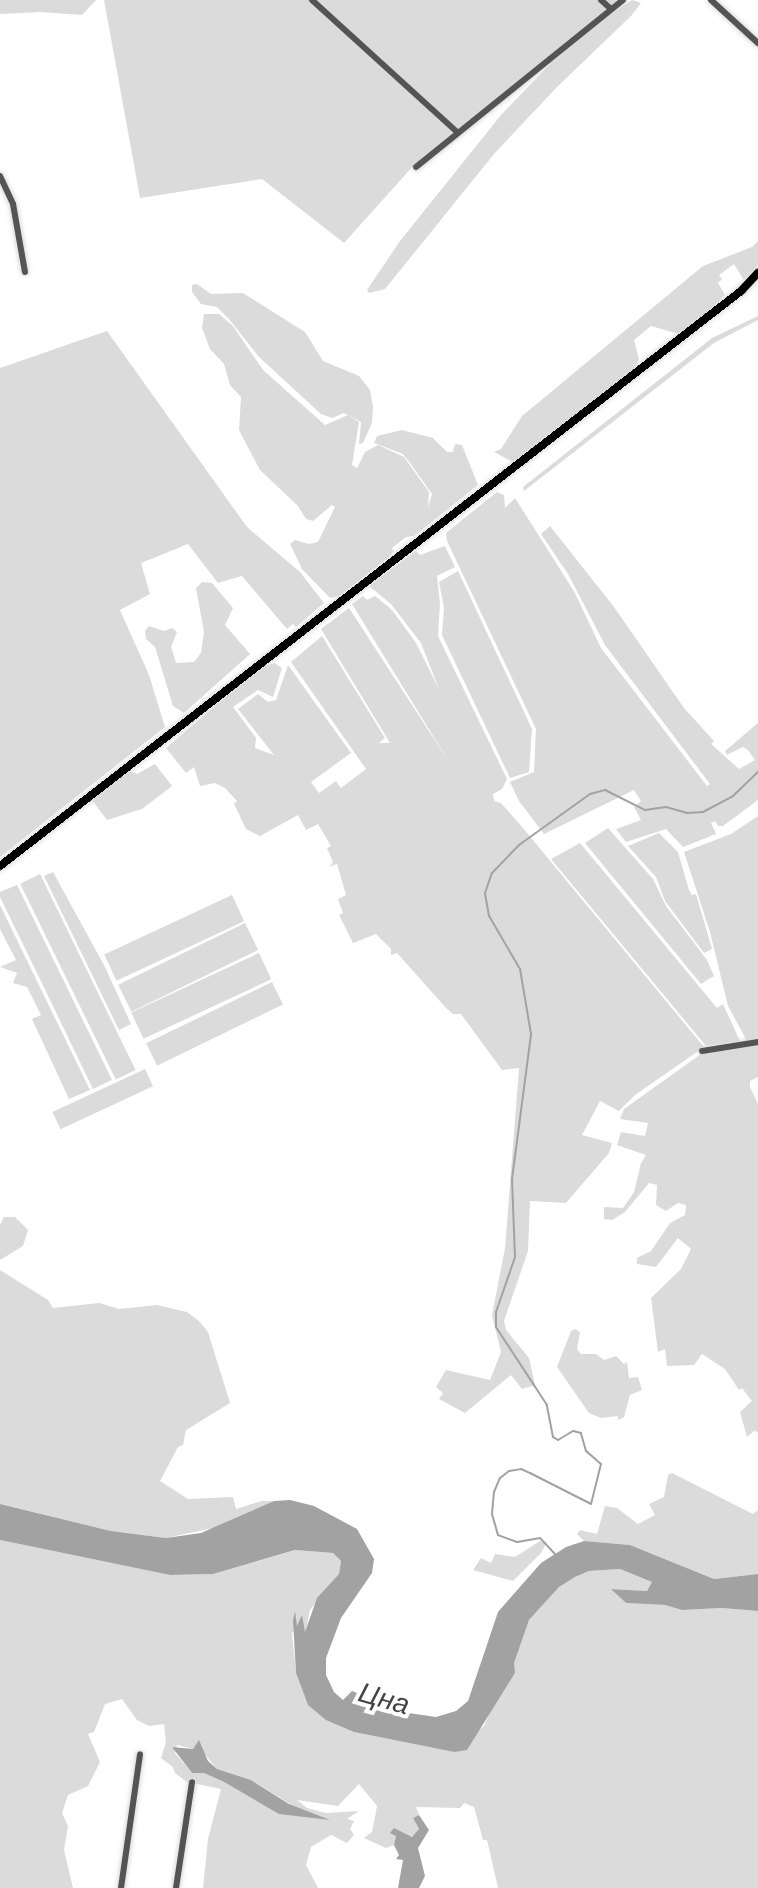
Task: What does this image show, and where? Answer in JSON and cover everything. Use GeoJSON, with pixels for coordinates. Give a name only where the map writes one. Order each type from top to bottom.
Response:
{"type":"FeatureCollection","features":[{"type":"Feature","properties":{"kind":"main road"},"geometry":{"type":"LineString","coordinates":[[0,866],[741,291],[758,273]]}},
{"type":"Feature","properties":{"kind":"main road"},"geometry":{"type":"LineString","coordinates":[[741,291],[758,285]]}},
{"type":"Feature","properties":{"kind":"street"},"geometry":{"type":"LineString","coordinates":[[312,0],[458,133]]}},
{"type":"Feature","properties":{"kind":"street"},"geometry":{"type":"LineString","coordinates":[[601,0],[611,9]]}},
{"type":"Feature","properties":{"kind":"street"},"geometry":{"type":"LineString","coordinates":[[416,167],[623,0]]}},
{"type":"Feature","properties":{"kind":"street"},"geometry":{"type":"LineString","coordinates":[[711,0],[758,43]]}},
{"type":"Feature","properties":{"kind":"street"},"geometry":{"type":"LineString","coordinates":[[0,176],[14,213],[25,272]]}},
{"type":"Feature","properties":{"kind":"street"},"geometry":{"type":"LineString","coordinates":[[702,1051],[758,1042]]}},
{"type":"Feature","properties":{"kind":"street"},"geometry":{"type":"LineString","coordinates":[[121,1888],[140,1754]]}},
{"type":"Feature","properties":{"kind":"street"},"geometry":{"type":"LineString","coordinates":[[176,1888],[192,1782]]}},
{"type":"Feature","properties":{"kind":"shaded area"},"geometry":{"type":"Polygon","coordinates":[[[0,0],[96,0],[82,15],[40,12],[0,14],[0,0]]]}},
{"type":"Feature","properties":{"kind":"shaded area"},"geometry":{"type":"Polygon","coordinates":[[[104,0],[620,0],[414,165],[344,243],[262,179],[140,198],[104,0]]]}},
{"type":"Feature","properties":{"kind":"shaded area"},"geometry":{"type":"Polygon","coordinates":[[[632,0],[641,3],[631,16],[557,87],[494,154],[385,289],[369,293],[367,290],[400,241],[501,115],[552,62],[601,20],[632,0]]]}},
{"type":"Feature","properties":{"kind":"shaded area"},"geometry":{"type":"Polygon","coordinates":[[[758,241],[758,265],[744,280],[734,264],[719,275],[722,279],[718,283],[725,295],[710,310],[679,334],[651,326],[634,340],[639,359],[634,369],[513,462],[494,452],[501,449],[522,416],[703,266],[752,247],[758,241]]]}},
{"type":"Feature","properties":{"kind":"shaded area"},"geometry":{"type":"Polygon","coordinates":[[[197,284],[211,294],[243,293],[305,332],[323,361],[359,376],[370,390],[373,407],[372,423],[363,443],[359,444],[361,422],[344,413],[332,418],[321,414],[259,357],[217,307],[201,304],[192,292],[192,285],[197,284]]]}},
{"type":"Feature","properties":{"kind":"shaded area"},"geometry":{"type":"Polygon","coordinates":[[[204,314],[219,314],[233,326],[263,370],[325,425],[348,415],[359,422],[352,465],[357,468],[365,452],[378,445],[404,457],[429,492],[428,508],[432,494],[403,454],[374,443],[377,436],[402,430],[433,438],[447,452],[453,452],[455,444],[462,445],[478,485],[414,536],[406,537],[392,548],[394,551],[389,557],[339,596],[330,598],[302,569],[290,544],[295,540],[309,544],[318,542],[335,507],[332,505],[313,521],[306,519],[298,506],[260,470],[239,430],[241,397],[230,385],[224,364],[210,349],[202,328],[204,314]]]}},
{"type":"Feature","properties":{"kind":"shaded area"},"geometry":{"type":"Polygon","coordinates":[[[758,316],[758,320],[714,343],[524,491],[523,487],[712,338],[758,316]]]}},
{"type":"Feature","properties":{"kind":"shaded area"},"geometry":{"type":"Polygon","coordinates":[[[107,331],[247,527],[300,572],[324,603],[296,627],[293,624],[287,629],[242,576],[218,583],[188,544],[141,563],[150,594],[120,610],[149,675],[165,727],[0,857],[0,368],[107,331]]]}},
{"type":"Feature","properties":{"kind":"shaded area"},"geometry":{"type":"Polygon","coordinates":[[[497,492],[504,495],[505,508],[515,498],[575,593],[601,648],[707,786],[710,784],[605,645],[568,574],[541,534],[550,526],[614,607],[684,708],[714,741],[711,744],[739,769],[755,760],[748,750],[743,747],[727,755],[725,751],[758,723],[758,800],[723,826],[718,826],[715,821],[711,823],[716,834],[683,847],[666,829],[626,842],[616,829],[641,820],[634,807],[641,801],[634,790],[544,834],[519,801],[510,782],[534,772],[536,729],[447,541],[446,533],[497,492]]]}},
{"type":"Feature","properties":{"kind":"shaded area"},"geometry":{"type":"Polygon","coordinates":[[[445,546],[455,567],[437,576],[440,604],[438,636],[507,779],[502,789],[493,794],[494,801],[501,803],[523,828],[704,1047],[635,1095],[619,1111],[600,1101],[582,1135],[612,1143],[609,1153],[566,1203],[530,1201],[528,1251],[504,1321],[506,1330],[529,1358],[535,1385],[522,1389],[511,1375],[465,1413],[439,1399],[443,1393],[436,1387],[446,1370],[490,1380],[501,1352],[492,1315],[505,1248],[519,1068],[502,1070],[461,1014],[453,1014],[446,1008],[397,953],[391,955],[391,949],[376,934],[353,943],[339,915],[343,913],[338,899],[346,895],[337,864],[329,867],[333,862],[327,848],[331,846],[318,824],[306,830],[298,815],[260,836],[246,829],[234,804],[237,801],[225,788],[215,783],[200,786],[194,767],[186,773],[166,748],[265,666],[275,663],[282,668],[273,697],[258,690],[233,707],[256,738],[255,748],[274,755],[238,709],[258,694],[268,702],[276,700],[288,665],[351,753],[311,782],[319,793],[336,781],[341,788],[366,769],[291,662],[322,636],[385,738],[379,743],[390,743],[321,629],[349,608],[449,762],[352,604],[363,596],[367,600],[375,596],[392,610],[416,643],[439,689],[421,643],[391,604],[369,586],[416,551],[420,555],[445,546]]]}},
{"type":"Feature","properties":{"kind":"shaded area"},"geometry":{"type":"Polygon","coordinates":[[[458,571],[532,729],[529,772],[510,778],[442,635],[444,608],[439,582],[458,571]]]}},
{"type":"Feature","properties":{"kind":"shaded area"},"geometry":{"type":"Polygon","coordinates":[[[202,582],[212,583],[233,608],[225,625],[250,654],[184,713],[173,706],[155,647],[146,639],[145,631],[149,626],[164,631],[172,628],[177,632],[171,647],[176,663],[194,662],[201,653],[204,632],[196,588],[202,582]]]}},
{"type":"Feature","properties":{"kind":"shaded area"},"geometry":{"type":"Polygon","coordinates":[[[155,764],[172,786],[142,809],[107,820],[92,800],[129,771],[137,774],[155,764]]]}},
{"type":"Feature","properties":{"kind":"shaded area"},"geometry":{"type":"Polygon","coordinates":[[[758,816],[758,1040],[747,1041],[728,1006],[710,932],[684,852],[731,834],[758,816]]]}},
{"type":"Feature","properties":{"kind":"shaded area"},"geometry":{"type":"Polygon","coordinates":[[[608,828],[653,879],[666,906],[707,960],[714,976],[701,984],[585,843],[608,828]]]}},
{"type":"Feature","properties":{"kind":"shaded area"},"geometry":{"type":"Polygon","coordinates":[[[659,833],[678,852],[689,890],[692,895],[696,894],[712,949],[704,953],[665,901],[656,877],[628,846],[659,833]]]}},
{"type":"Feature","properties":{"kind":"shaded area"},"geometry":{"type":"Polygon","coordinates":[[[580,843],[717,1008],[723,1004],[740,1041],[706,1046],[551,859],[580,843]]]}},
{"type":"Feature","properties":{"kind":"shaded area"},"geometry":{"type":"Polygon","coordinates":[[[53,872],[105,967],[131,1024],[119,1030],[44,876],[53,872]]]}},
{"type":"Feature","properties":{"kind":"shaded area"},"geometry":{"type":"Polygon","coordinates":[[[40,874],[136,1070],[116,1080],[20,884],[40,874]]]}},
{"type":"Feature","properties":{"kind":"shaded area"},"geometry":{"type":"Polygon","coordinates":[[[17,885],[112,1080],[93,1089],[0,897],[0,892],[17,885]]]}},
{"type":"Feature","properties":{"kind":"shaded area"},"geometry":{"type":"Polygon","coordinates":[[[232,895],[244,921],[116,981],[104,955],[232,895]]]}},
{"type":"Feature","properties":{"kind":"shaded area"},"geometry":{"type":"Polygon","coordinates":[[[0,905],[90,1090],[69,1099],[32,1019],[41,1015],[27,987],[13,983],[17,973],[0,967],[16,960],[0,929],[0,905]]]}},
{"type":"Feature","properties":{"kind":"shaded area"},"geometry":{"type":"Polygon","coordinates":[[[245,923],[258,950],[131,1012],[118,985],[245,923]]]}},
{"type":"Feature","properties":{"kind":"shaded area"},"geometry":{"type":"Polygon","coordinates":[[[259,953],[271,979],[143,1039],[131,1013],[259,953]]]}},
{"type":"Feature","properties":{"kind":"shaded area"},"geometry":{"type":"Polygon","coordinates":[[[272,982],[283,1004],[157,1066],[146,1043],[272,982]]]}},
{"type":"Feature","properties":{"kind":"shaded area"},"geometry":{"type":"Polygon","coordinates":[[[758,1044],[758,1077],[750,1081],[750,1087],[758,1104],[758,1432],[754,1431],[747,1437],[740,1412],[752,1401],[742,1388],[739,1390],[725,1369],[702,1354],[694,1365],[667,1366],[665,1349],[658,1352],[651,1298],[681,1269],[691,1249],[678,1238],[656,1267],[637,1264],[637,1258],[651,1251],[670,1223],[685,1215],[686,1205],[678,1203],[666,1211],[656,1205],[657,1185],[649,1183],[625,1212],[612,1220],[604,1219],[604,1207],[623,1208],[634,1192],[646,1155],[617,1145],[621,1132],[645,1136],[648,1123],[620,1119],[624,1109],[708,1049],[758,1044]]]}},
{"type":"Feature","properties":{"kind":"shaded area"},"geometry":{"type":"Polygon","coordinates":[[[145,1069],[153,1086],[61,1129],[53,1112],[145,1069]]]}},
{"type":"Feature","properties":{"kind":"shaded area"},"geometry":{"type":"Polygon","coordinates":[[[4,1217],[15,1217],[28,1230],[23,1246],[0,1260],[0,1225],[4,1217]]]}},
{"type":"Feature","properties":{"kind":"shaded area"},"geometry":{"type":"Polygon","coordinates":[[[0,1270],[48,1300],[53,1308],[99,1303],[119,1309],[157,1305],[187,1312],[199,1321],[208,1332],[230,1403],[186,1430],[183,1445],[178,1447],[160,1481],[188,1499],[233,1497],[236,1509],[262,1501],[274,1501],[218,1527],[166,1538],[111,1531],[0,1504],[0,1270]]]}},
{"type":"Feature","properties":{"kind":"shaded area"},"geometry":{"type":"Polygon","coordinates":[[[575,1329],[580,1332],[577,1349],[581,1354],[596,1354],[604,1360],[616,1356],[624,1364],[627,1362],[629,1378],[638,1377],[642,1390],[630,1395],[624,1417],[618,1420],[618,1416],[601,1418],[589,1413],[557,1367],[571,1331],[575,1329]]]}},
{"type":"Feature","properties":{"kind":"shaded area"},"geometry":{"type":"Polygon","coordinates":[[[672,1473],[753,1514],[758,1510],[758,1574],[714,1579],[630,1545],[584,1541],[577,1534],[580,1530],[597,1534],[605,1506],[617,1508],[638,1524],[655,1515],[649,1504],[664,1497],[668,1475],[672,1473]]]}},
{"type":"Feature","properties":{"kind":"shaded area"},"geometry":{"type":"Polygon","coordinates":[[[290,1500],[314,1506],[357,1529],[374,1559],[372,1573],[341,1618],[326,1658],[326,1675],[334,1692],[343,1700],[352,1691],[362,1695],[360,1706],[436,1717],[456,1711],[468,1701],[498,1612],[541,1563],[566,1547],[584,1541],[630,1545],[714,1579],[758,1574],[758,1611],[722,1608],[682,1610],[665,1605],[626,1603],[611,1589],[647,1591],[652,1582],[620,1569],[589,1571],[575,1577],[559,1587],[529,1620],[514,1663],[515,1673],[467,1750],[454,1752],[354,1732],[326,1720],[308,1705],[296,1673],[293,1620],[295,1611],[297,1626],[302,1615],[305,1632],[317,1598],[339,1574],[341,1561],[333,1553],[295,1550],[213,1574],[170,1575],[0,1540],[0,1504],[111,1531],[166,1538],[201,1533],[274,1501],[290,1500]]]}},
{"type":"Feature","properties":{"kind":"shaded area"},"geometry":{"type":"Polygon","coordinates":[[[0,1540],[170,1575],[213,1574],[296,1550],[333,1553],[341,1561],[339,1574],[310,1610],[305,1635],[296,1628],[292,1633],[296,1673],[308,1705],[354,1732],[454,1752],[484,1726],[492,1707],[515,1673],[513,1663],[529,1620],[559,1587],[575,1577],[589,1571],[620,1569],[652,1582],[647,1591],[612,1589],[626,1603],[665,1605],[682,1610],[722,1608],[758,1611],[758,1888],[498,1888],[487,1840],[483,1840],[474,1807],[464,1803],[460,1808],[416,1807],[419,1815],[413,1818],[419,1829],[416,1834],[409,1838],[396,1836],[394,1845],[386,1848],[364,1838],[372,1832],[377,1806],[359,1784],[338,1806],[297,1800],[307,1808],[326,1813],[359,1811],[347,1819],[354,1821],[350,1829],[354,1835],[347,1843],[331,1835],[311,1847],[306,1865],[318,1888],[203,1888],[208,1839],[221,1789],[187,1782],[175,1773],[173,1767],[161,1758],[166,1742],[164,1724],[149,1726],[137,1720],[122,1699],[105,1704],[94,1732],[88,1734],[100,1762],[88,1786],[68,1795],[62,1813],[68,1826],[64,1850],[73,1888],[0,1888],[0,1540]],[[177,1745],[175,1753],[192,1773],[204,1773],[281,1814],[291,1814],[295,1807],[251,1780],[217,1769],[197,1745],[193,1749],[177,1745]]]}},
{"type":"Feature","properties":{"kind":"shaded area"},"geometry":{"type":"Polygon","coordinates":[[[540,1541],[547,1542],[541,1553],[513,1581],[473,1570],[481,1558],[491,1563],[495,1554],[515,1557],[540,1541]]]}},
{"type":"Feature","properties":{"kind":"shaded area"},"geometry":{"type":"Polygon","coordinates":[[[199,1740],[208,1761],[217,1769],[251,1780],[289,1804],[330,1820],[279,1814],[224,1782],[204,1773],[192,1773],[172,1747],[193,1749],[199,1740]]]}},
{"type":"Feature","properties":{"kind":"shaded area"},"geometry":{"type":"Polygon","coordinates":[[[419,1815],[429,1830],[418,1848],[425,1876],[419,1888],[398,1888],[403,1860],[396,1859],[399,1855],[394,1845],[396,1836],[390,1833],[394,1828],[412,1837],[419,1829],[413,1818],[419,1815]]]}},
{"type":"Feature","properties":{"kind":"waterway"},"geometry":{"type":"LineString","coordinates":[[555,1554],[540,1538],[517,1542],[498,1535],[492,1514],[494,1492],[500,1478],[509,1471],[521,1469],[591,1504],[601,1464],[586,1451],[581,1433],[573,1431],[558,1440],[553,1437],[547,1405],[496,1327],[496,1312],[515,1257],[512,1179],[531,1034],[520,969],[489,916],[485,893],[492,873],[519,845],[590,794],[605,790],[645,810],[666,807],[687,813],[703,812],[733,796],[758,772]]}},
{"type":"Feature","properties":{"kind":"water label","name":"Цна"},"geometry":{"type":"Point","coordinates":[384,1699]}}]}
